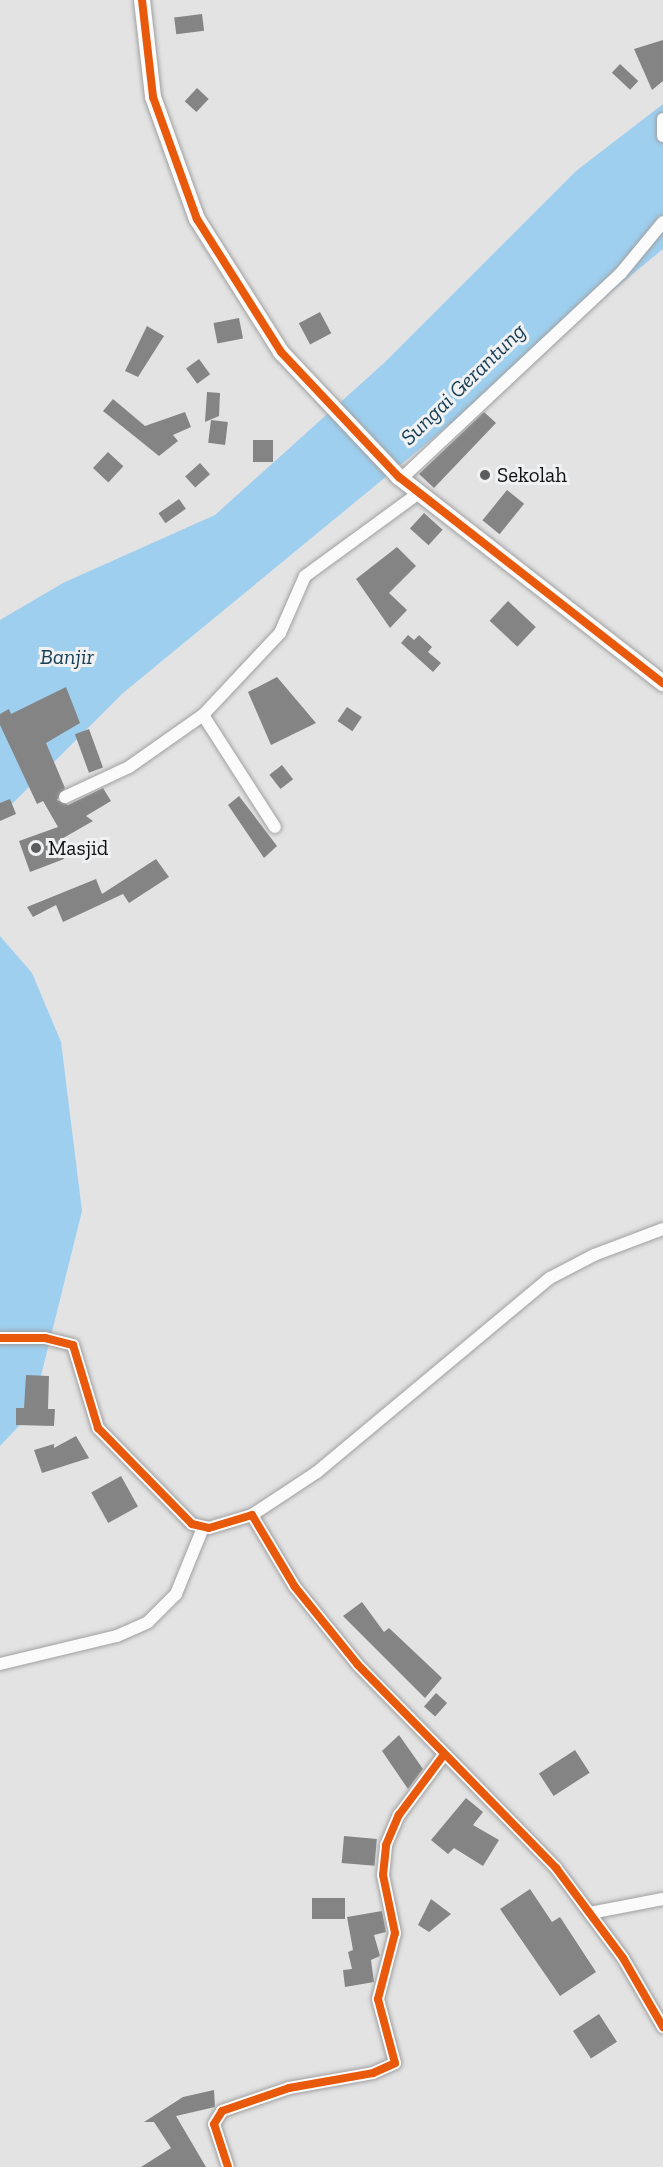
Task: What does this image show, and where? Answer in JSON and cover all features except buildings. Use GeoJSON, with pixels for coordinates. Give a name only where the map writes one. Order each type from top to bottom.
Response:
{"type":"FeatureCollection","features":[{"type":"Feature","properties":{"kind":"street"},"geometry":{"type":"LineString","coordinates":[[142,0],[151,88],[197,219],[253,315],[359,438],[400,478],[663,683]]}},
{"type":"Feature","properties":{"kind":"street"},"geometry":{"type":"LineString","coordinates":[[663,119],[663,136]]}},
{"type":"Feature","properties":{"kind":"street"},"geometry":{"type":"LineString","coordinates":[[400,478],[621,273],[663,222]]}},
{"type":"Feature","properties":{"kind":"street"},"geometry":{"type":"LineString","coordinates":[[65,797],[129,767],[203,715],[280,633],[305,576],[419,493]]}},
{"type":"Feature","properties":{"kind":"street"},"geometry":{"type":"LineString","coordinates":[[203,715],[275,826]]}},
{"type":"Feature","properties":{"kind":"street"},"geometry":{"type":"LineString","coordinates":[[0,1338],[26,1338],[74,1345],[98,1428],[192,1524],[203,1528],[252,1515],[316,1472],[550,1278],[594,1255],[663,1229]]}},
{"type":"Feature","properties":{"kind":"street"},"geometry":{"type":"LineString","coordinates":[[252,1515],[318,1618],[443,1756],[551,1862],[590,1914],[663,2026]]}},
{"type":"Feature","properties":{"kind":"street"},"geometry":{"type":"LineString","coordinates":[[0,1664],[117,1636],[148,1622],[176,1594],[203,1528]]}},
{"type":"Feature","properties":{"kind":"street"},"geometry":{"type":"LineString","coordinates":[[228,2167],[214,2124],[222,2111],[289,2088],[390,2069],[395,2063],[378,1999],[395,1933],[383,1875],[386,1845],[399,1815],[443,1756]]}},
{"type":"Feature","properties":{"kind":"street"},"geometry":{"type":"LineString","coordinates":[[590,1914],[663,1899]]}},
{"type":"Feature","properties":{"kind":"water","name":"Banjir"},"geometry":{"type":"Polygon","coordinates":[[[663,104],[663,249],[123,693],[0,816],[0,620],[63,583],[215,515],[384,363],[576,171],[663,104]]]}},
{"type":"Feature","properties":{"kind":"water"},"geometry":{"type":"Polygon","coordinates":[[[0,936],[32,973],[61,1042],[82,1211],[32,1412],[0,1446],[0,936]]]}},
{"type":"Feature","properties":{"kind":"cycle path"},"geometry":{"type":"LineString","coordinates":[[142,0],[153,97],[197,219],[281,352],[399,477],[663,683]]}},
{"type":"Feature","properties":{"kind":"cycle path"},"geometry":{"type":"LineString","coordinates":[[0,1338],[45,1338],[73,1345],[98,1428],[192,1524],[209,1528],[252,1515],[295,1587],[358,1665],[556,1868],[623,1958],[663,2027]]}},
{"type":"Feature","properties":{"kind":"cycle path"},"geometry":{"type":"LineString","coordinates":[[228,2167],[214,2124],[222,2111],[289,2088],[373,2073],[395,2063],[378,1999],[395,1933],[383,1875],[386,1845],[399,1815],[443,1756]]}},
{"type":"Feature","properties":{"kind":"place","name":"Sekolah"},"geometry":{"type":"Point","coordinates":[485,475]}},
{"type":"Feature","properties":{"kind":"place","name":"Masjid"},"geometry":{"type":"Point","coordinates":[36,848]}},
{"type":"Feature","properties":{"kind":"water label","name":"Sungai Gerantung"},"geometry":{"type":"Point","coordinates":[463,384]}}]}
